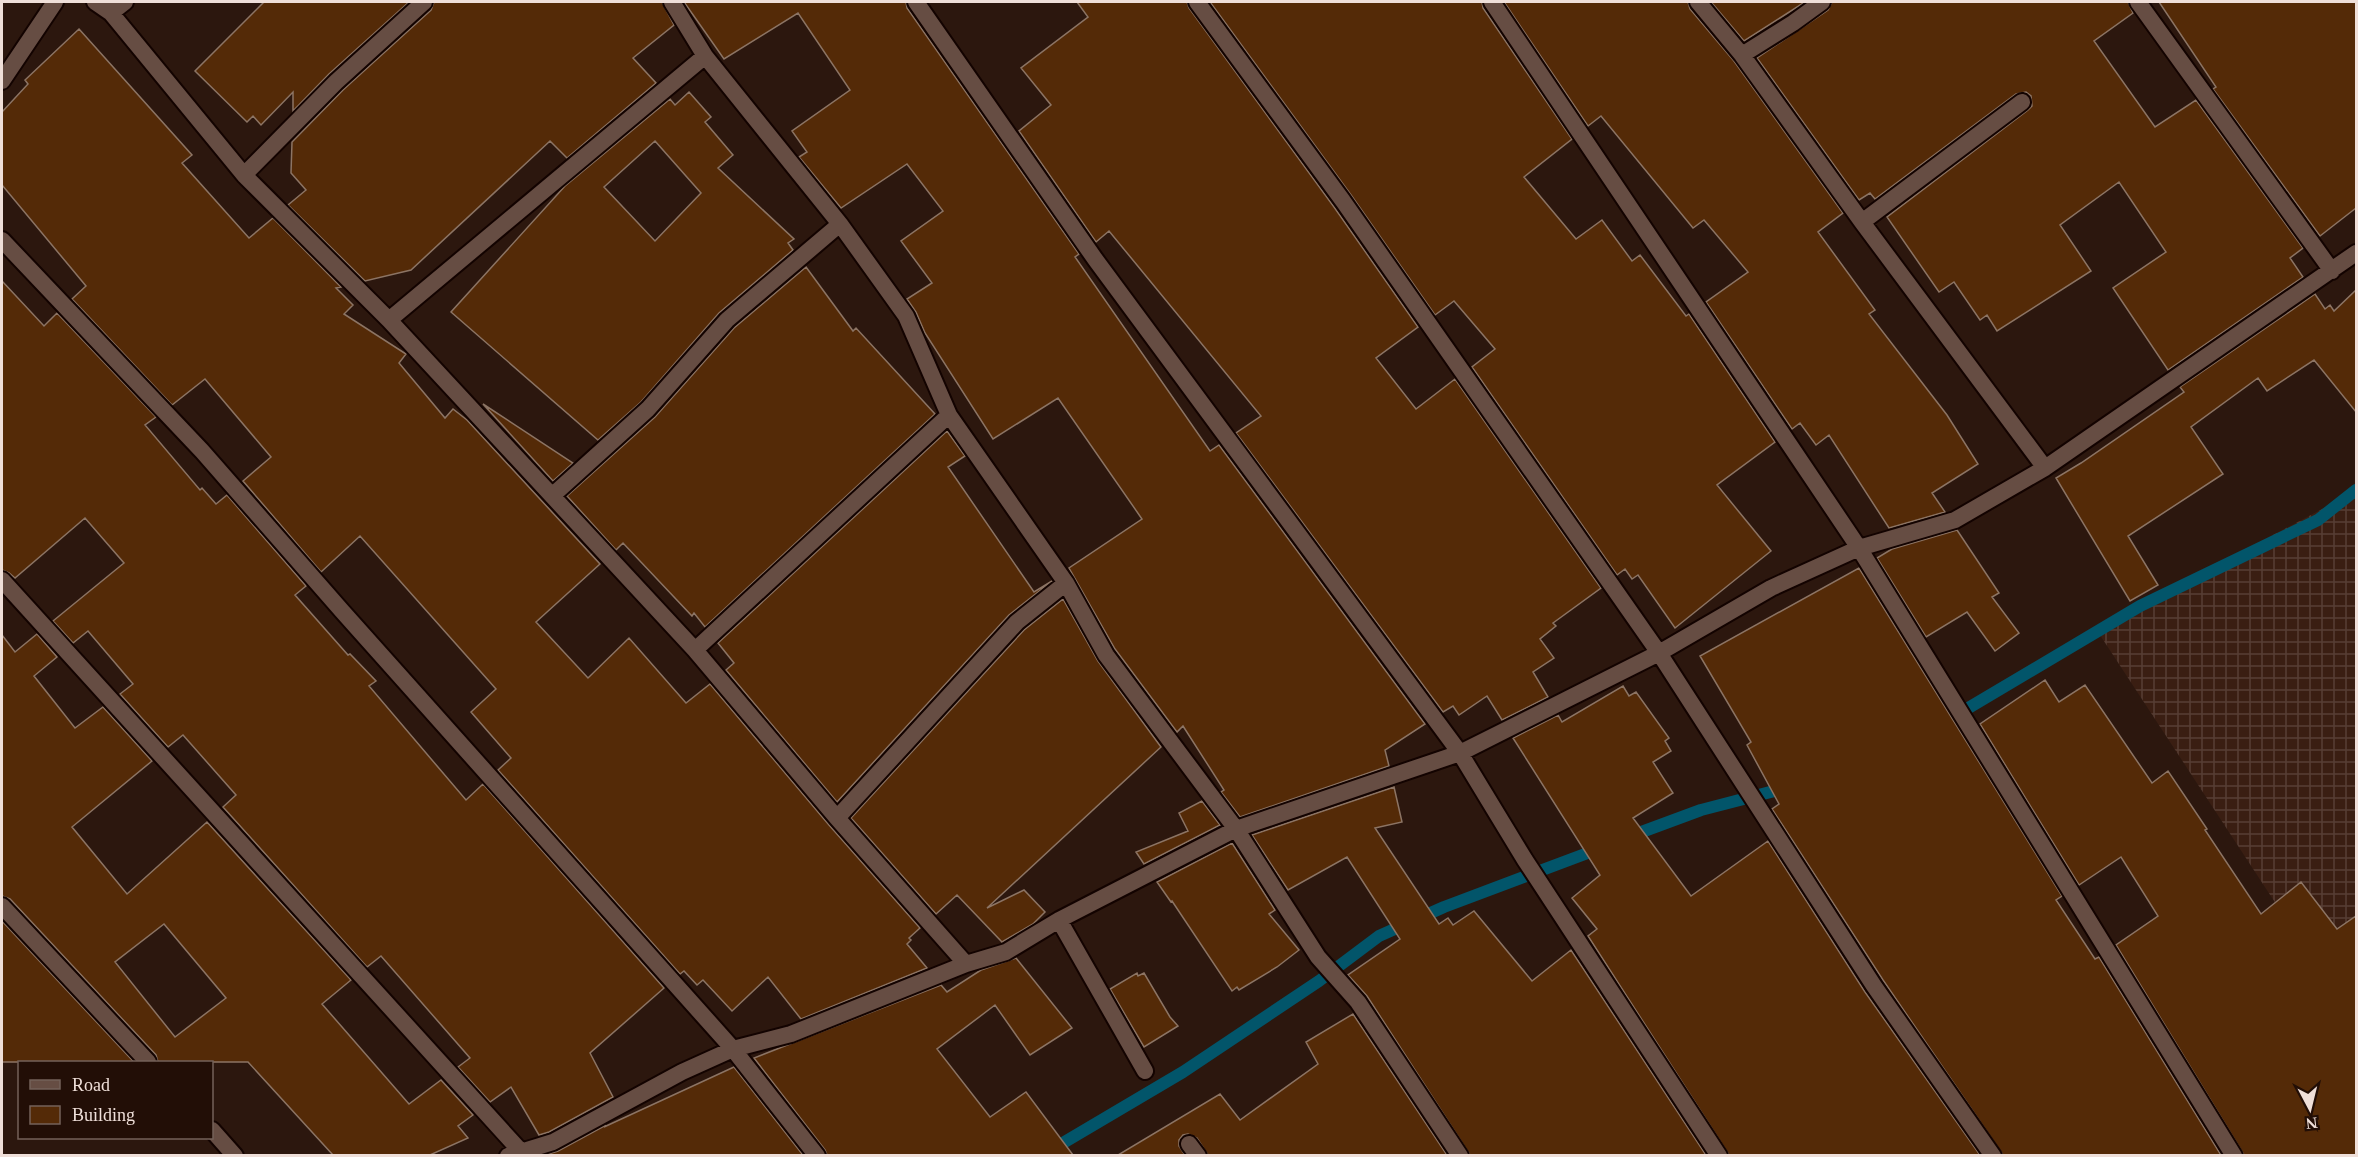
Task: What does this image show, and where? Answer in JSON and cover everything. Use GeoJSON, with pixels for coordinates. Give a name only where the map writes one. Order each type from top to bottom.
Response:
{"type":"FeatureCollection","features":[{"type":"Feature","properties":{"kind":"street"},"geometry":{"type":"LineString","coordinates":[[2,81],[55,2]]}},
{"type":"Feature","properties":{"kind":"street"},"geometry":{"type":"LineString","coordinates":[[95,2],[111,13],[244,175],[389,320],[695,650],[837,818],[966,964]]}},
{"type":"Feature","properties":{"kind":"street"},"geometry":{"type":"LineString","coordinates":[[111,13],[125,2]]}},
{"type":"Feature","properties":{"kind":"street"},"geometry":{"type":"LineString","coordinates":[[244,175],[336,82],[424,2]]}},
{"type":"Feature","properties":{"kind":"street"},"geometry":{"type":"LineString","coordinates":[[672,2],[705,56],[840,224],[906,316],[949,415],[1066,583],[1106,655],[1236,829],[1318,957],[1358,1002],[1460,1155]]}},
{"type":"Feature","properties":{"kind":"street"},"geometry":{"type":"LineString","coordinates":[[916,2],[1095,259],[1460,753],[1525,860],[1719,1155]]}},
{"type":"Feature","properties":{"kind":"street"},"geometry":{"type":"LineString","coordinates":[[1197,2],[1343,201],[1659,653],[1874,986],[1993,1155]]}},
{"type":"Feature","properties":{"kind":"street"},"geometry":{"type":"LineString","coordinates":[[1492,2],[1859,548],[2234,1155]]}},
{"type":"Feature","properties":{"kind":"street"},"geometry":{"type":"LineString","coordinates":[[1698,2],[1742,55],[1862,222],[2045,468]]}},
{"type":"Feature","properties":{"kind":"street"},"geometry":{"type":"LineString","coordinates":[[1742,55],[1822,2]]}},
{"type":"Feature","properties":{"kind":"street"},"geometry":{"type":"LineString","coordinates":[[2138,2],[2332,271]]}},
{"type":"Feature","properties":{"kind":"street"},"geometry":{"type":"LineString","coordinates":[[389,320],[705,56]]}},
{"type":"Feature","properties":{"kind":"street"},"geometry":{"type":"LineString","coordinates":[[1862,222],[2022,102]]}},
{"type":"Feature","properties":{"kind":"street"},"geometry":{"type":"LineString","coordinates":[[553,495],[648,409],[727,320],[840,224]]}},
{"type":"Feature","properties":{"kind":"street"},"geometry":{"type":"LineString","coordinates":[[2,240],[202,451],[733,1049],[817,1155]]}},
{"type":"Feature","properties":{"kind":"street"},"geometry":{"type":"LineString","coordinates":[[2,580],[518,1154],[553,1142],[682,1072],[733,1049],[791,1034],[966,964],[1006,952],[1059,920],[1236,829],[1460,753],[1659,653],[1770,588],[1859,548],[1955,520],[2045,468],[2356,253]]}},
{"type":"Feature","properties":{"kind":"street"},"geometry":{"type":"LineString","coordinates":[[695,650],[949,415]]}},
{"type":"Feature","properties":{"kind":"street"},"geometry":{"type":"LineString","coordinates":[[837,818],[1017,622],[1066,583]]}},
{"type":"Feature","properties":{"kind":"street"},"geometry":{"type":"LineString","coordinates":[[2,906],[147,1061]]}},
{"type":"Feature","properties":{"kind":"street"},"geometry":{"type":"LineString","coordinates":[[1059,920],[1145,1071]]}},
{"type":"Feature","properties":{"kind":"street"},"geometry":{"type":"LineString","coordinates":[[213,1131],[235,1155]]}},
{"type":"Feature","properties":{"kind":"shaded area"},"geometry":{"type":"Polygon","coordinates":[[[2356,491],[2356,1026],[2096,629],[2356,491]]]}},
{"type":"Feature","properties":{"kind":"building"},"geometry":{"type":"Polygon","coordinates":[[[264,2],[409,2],[329,74],[293,111],[293,92],[261,125],[253,116],[247,122],[195,71],[264,2]]]}},
{"type":"Feature","properties":{"kind":"building"},"geometry":{"type":"Polygon","coordinates":[[[434,2],[662,2],[674,25],[633,58],[656,83],[567,158],[550,141],[411,270],[365,281],[288,205],[306,190],[291,173],[292,142],[343,90],[431,10],[434,2]]]}},
{"type":"Feature","properties":{"kind":"building"},"geometry":{"type":"Polygon","coordinates":[[[684,2],[906,2],[907,8],[1079,254],[1075,257],[1210,451],[1219,445],[1425,724],[1385,750],[1389,766],[1240,817],[1221,792],[1224,790],[1183,726],[1177,732],[1115,649],[1069,568],[1142,519],[1058,398],[993,439],[925,333],[916,312],[907,299],[932,283],[901,241],[943,211],[907,164],[841,208],[799,157],[807,152],[792,131],[850,90],[798,13],[724,59],[684,2]]]}},
{"type":"Feature","properties":{"kind":"building"},"geometry":{"type":"Polygon","coordinates":[[[1077,2],[1187,2],[1189,8],[1418,327],[1376,358],[1416,409],[1455,379],[1601,588],[1553,623],[1556,626],[1540,639],[1554,658],[1533,672],[1548,697],[1502,720],[1487,696],[1459,715],[1453,706],[1443,712],[1236,433],[1261,416],[1109,231],[1096,242],[1019,131],[1051,105],[1021,68],[1088,17],[1077,2]]]}},
{"type":"Feature","properties":{"kind":"building"},"geometry":{"type":"Polygon","coordinates":[[[1210,2],[1482,2],[1483,8],[1572,139],[1524,177],[1576,239],[1602,220],[1632,261],[1640,255],[1686,316],[1689,314],[1775,442],[1717,485],[1771,551],[1675,628],[1638,575],[1632,579],[1625,569],[1617,575],[1472,367],[1495,349],[1454,301],[1435,315],[1351,195],[1210,2]]]}},
{"type":"Feature","properties":{"kind":"building"},"geometry":{"type":"Polygon","coordinates":[[[1504,2],[1688,2],[1690,9],[1734,61],[1843,213],[1818,232],[1875,310],[1869,314],[1947,415],[1978,464],[1932,493],[1945,512],[1889,528],[1829,435],[1816,445],[1800,423],[1792,429],[1706,302],[1748,272],[1704,220],[1693,228],[1601,116],[1588,126],[1504,2]]]}},
{"type":"Feature","properties":{"kind":"building"},"geometry":{"type":"Polygon","coordinates":[[[1711,2],[1805,2],[1744,41],[1711,2]]]}},
{"type":"Feature","properties":{"kind":"building"},"geometry":{"type":"Polygon","coordinates":[[[1832,2],[2128,2],[2133,13],[2094,41],[2155,127],[2196,100],[2303,248],[2290,258],[2303,277],[2168,370],[2113,288],[2166,252],[2119,182],[2060,225],[2091,271],[1997,331],[1987,315],[1980,320],[1954,282],[1939,292],[1887,217],[2028,110],[2032,106],[2031,96],[2026,92],[2016,94],[1875,199],[1870,193],[1859,200],[1757,58],[1828,10],[1832,2]]]}},
{"type":"Feature","properties":{"kind":"building"},"geometry":{"type":"Polygon","coordinates":[[[2159,2],[2356,2],[2356,208],[2320,236],[2213,89],[2216,87],[2159,2]]]}},
{"type":"Feature","properties":{"kind":"building"},"geometry":{"type":"Polygon","coordinates":[[[79,29],[192,155],[182,163],[249,238],[273,218],[341,287],[336,288],[353,305],[344,314],[406,354],[399,363],[445,418],[453,409],[467,420],[600,564],[536,622],[588,678],[629,638],[686,703],[710,684],[920,928],[909,938],[911,940],[907,944],[927,968],[801,1019],[768,977],[732,1011],[703,980],[697,985],[684,971],[680,974],[498,770],[511,758],[471,712],[496,689],[360,536],[321,572],[243,481],[271,457],[205,379],[172,405],[72,299],[86,286],[2,185],[2,112],[28,84],[25,80],[79,29]]]}},
{"type":"Feature","properties":{"kind":"building"},"geometry":{"type":"Polygon","coordinates":[[[689,92],[711,117],[705,122],[733,155],[718,168],[794,239],[788,243],[793,250],[719,313],[641,402],[598,440],[451,312],[565,186],[670,99],[675,105],[689,92]],[[655,141],[604,187],[655,241],[701,193],[655,141]]]}},
{"type":"Feature","properties":{"kind":"building"},"geometry":{"type":"Polygon","coordinates":[[[806,267],[853,331],[856,328],[935,414],[705,627],[694,613],[692,616],[623,543],[616,550],[567,496],[655,417],[734,328],[806,267]]]}},
{"type":"Feature","properties":{"kind":"building"},"geometry":{"type":"Polygon","coordinates":[[[2,281],[44,326],[57,313],[156,417],[145,425],[200,490],[202,488],[216,504],[227,495],[306,586],[295,595],[348,655],[350,654],[376,681],[369,686],[466,800],[483,784],[664,988],[590,1053],[613,1097],[549,1132],[539,1135],[511,1087],[490,1102],[458,1067],[470,1058],[381,956],[367,967],[223,807],[236,795],[183,735],[168,747],[120,694],[133,684],[88,631],[73,643],[53,621],[124,563],[85,518],[15,578],[2,570],[2,281]]]}},
{"type":"Feature","properties":{"kind":"building"},"geometry":{"type":"Polygon","coordinates":[[[2356,290],[2356,412],[2314,360],[2267,391],[2258,378],[2191,427],[2223,474],[2128,536],[2158,585],[2130,601],[2056,478],[2184,392],[2180,387],[2315,294],[2325,309],[2330,305],[2334,311],[2356,290]]]}},
{"type":"Feature","properties":{"kind":"building"},"geometry":{"type":"Polygon","coordinates":[[[483,404],[573,463],[553,481],[483,404]]]}},
{"type":"Feature","properties":{"kind":"building"},"geometry":{"type":"Polygon","coordinates":[[[947,431],[965,456],[948,467],[1034,592],[1052,581],[1009,615],[837,802],[726,670],[734,663],[718,643],[947,431]]]}},
{"type":"Feature","properties":{"kind":"building"},"geometry":{"type":"Polygon","coordinates":[[[1957,530],[1999,593],[1992,597],[2019,633],[1995,651],[1967,612],[1926,637],[1877,558],[1892,549],[1957,530]]]}},
{"type":"Feature","properties":{"kind":"building"},"geometry":{"type":"Polygon","coordinates":[[[1859,568],[2062,896],[2056,900],[2095,959],[2099,957],[2221,1155],[2003,1155],[1883,980],[1772,809],[1779,804],[1747,745],[1751,742],[1700,656],[1859,568]]]}},
{"type":"Feature","properties":{"kind":"building"},"geometry":{"type":"Polygon","coordinates":[[[1063,599],[1098,661],[1161,747],[987,908],[1024,890],[1045,912],[1033,924],[1002,942],[957,895],[936,914],[851,818],[1024,630],[1063,599]]]}},
{"type":"Feature","properties":{"kind":"building"},"geometry":{"type":"Polygon","coordinates":[[[37,634],[57,657],[34,676],[75,728],[103,707],[152,761],[72,827],[127,894],[207,822],[351,980],[322,1004],[409,1104],[441,1080],[473,1115],[458,1126],[468,1138],[430,1155],[333,1155],[248,1062],[158,1061],[156,1055],[10,899],[2,896],[2,635],[15,652],[37,634]],[[164,924],[115,962],[175,1037],[226,998],[164,924]]]}},
{"type":"Feature","properties":{"kind":"building"},"geometry":{"type":"Polygon","coordinates":[[[2045,680],[2059,702],[2085,685],[2152,783],[2168,771],[2261,914],[2301,882],[2337,929],[2356,916],[2356,1155],[2244,1155],[2116,945],[2158,916],[2121,857],[2079,885],[1980,724],[2045,680]]]}},
{"type":"Feature","properties":{"kind":"building"},"geometry":{"type":"Polygon","coordinates":[[[1623,686],[1629,696],[1636,692],[1669,738],[1665,741],[1671,751],[1653,762],[1673,793],[1633,818],[1691,896],[1768,841],[1865,992],[1980,1155],[1729,1155],[1588,936],[1597,929],[1572,898],[1600,875],[1513,738],[1558,715],[1562,722],[1623,686]]]}},
{"type":"Feature","properties":{"kind":"building"},"geometry":{"type":"Polygon","coordinates":[[[1394,787],[1402,822],[1375,828],[1439,924],[1448,918],[1453,925],[1474,911],[1532,981],[1571,950],[1706,1155],[1470,1155],[1367,996],[1348,975],[1400,939],[1347,857],[1288,890],[1252,835],[1394,787]]]}},
{"type":"Feature","properties":{"kind":"building"},"geometry":{"type":"Polygon","coordinates":[[[1202,801],[1220,825],[1144,864],[1136,852],[1188,831],[1179,813],[1202,801]]]}},
{"type":"Feature","properties":{"kind":"building"},"geometry":{"type":"Polygon","coordinates":[[[1232,843],[1275,910],[1269,914],[1299,950],[1277,967],[1239,990],[1237,987],[1232,991],[1157,882],[1232,843]]]}},
{"type":"Feature","properties":{"kind":"building"},"geometry":{"type":"Polygon","coordinates":[[[2,921],[133,1061],[2,1062],[2,921]]]}},
{"type":"Feature","properties":{"kind":"building"},"geometry":{"type":"Polygon","coordinates":[[[1016,958],[1072,1028],[1030,1055],[995,1005],[937,1049],[990,1117],[1026,1092],[1073,1155],[827,1155],[754,1058],[941,985],[947,992],[981,970],[1016,958]]]}},
{"type":"Feature","properties":{"kind":"building"},"geometry":{"type":"Polygon","coordinates":[[[1137,973],[1138,976],[1144,973],[1170,1017],[1178,1026],[1144,1047],[1110,989],[1137,973]]]}},
{"type":"Feature","properties":{"kind":"building"},"geometry":{"type":"Polygon","coordinates":[[[1353,1014],[1447,1155],[1208,1155],[1197,1138],[1188,1134],[1183,1135],[1179,1140],[1179,1146],[1185,1155],[1118,1155],[1220,1094],[1240,1120],[1318,1064],[1306,1042],[1353,1014]]]}},
{"type":"Feature","properties":{"kind":"building"},"geometry":{"type":"Polygon","coordinates":[[[734,1067],[803,1155],[545,1155],[558,1151],[606,1125],[604,1127],[734,1067]]]}},
{"type":"Feature","properties":{"kind":"waterway"},"geometry":{"type":"LineString","coordinates":[[1938,726],[2140,606],[2318,520],[2356,490]]}},
{"type":"Feature","properties":{"kind":"waterway"},"geometry":{"type":"LineString","coordinates":[[1628,837],[1701,810],[1786,788]]}},
{"type":"Feature","properties":{"kind":"waterway"},"geometry":{"type":"LineString","coordinates":[[1041,1156],[1183,1072],[1319,981],[1379,936],[1444,907],[1601,848]]}}]}
